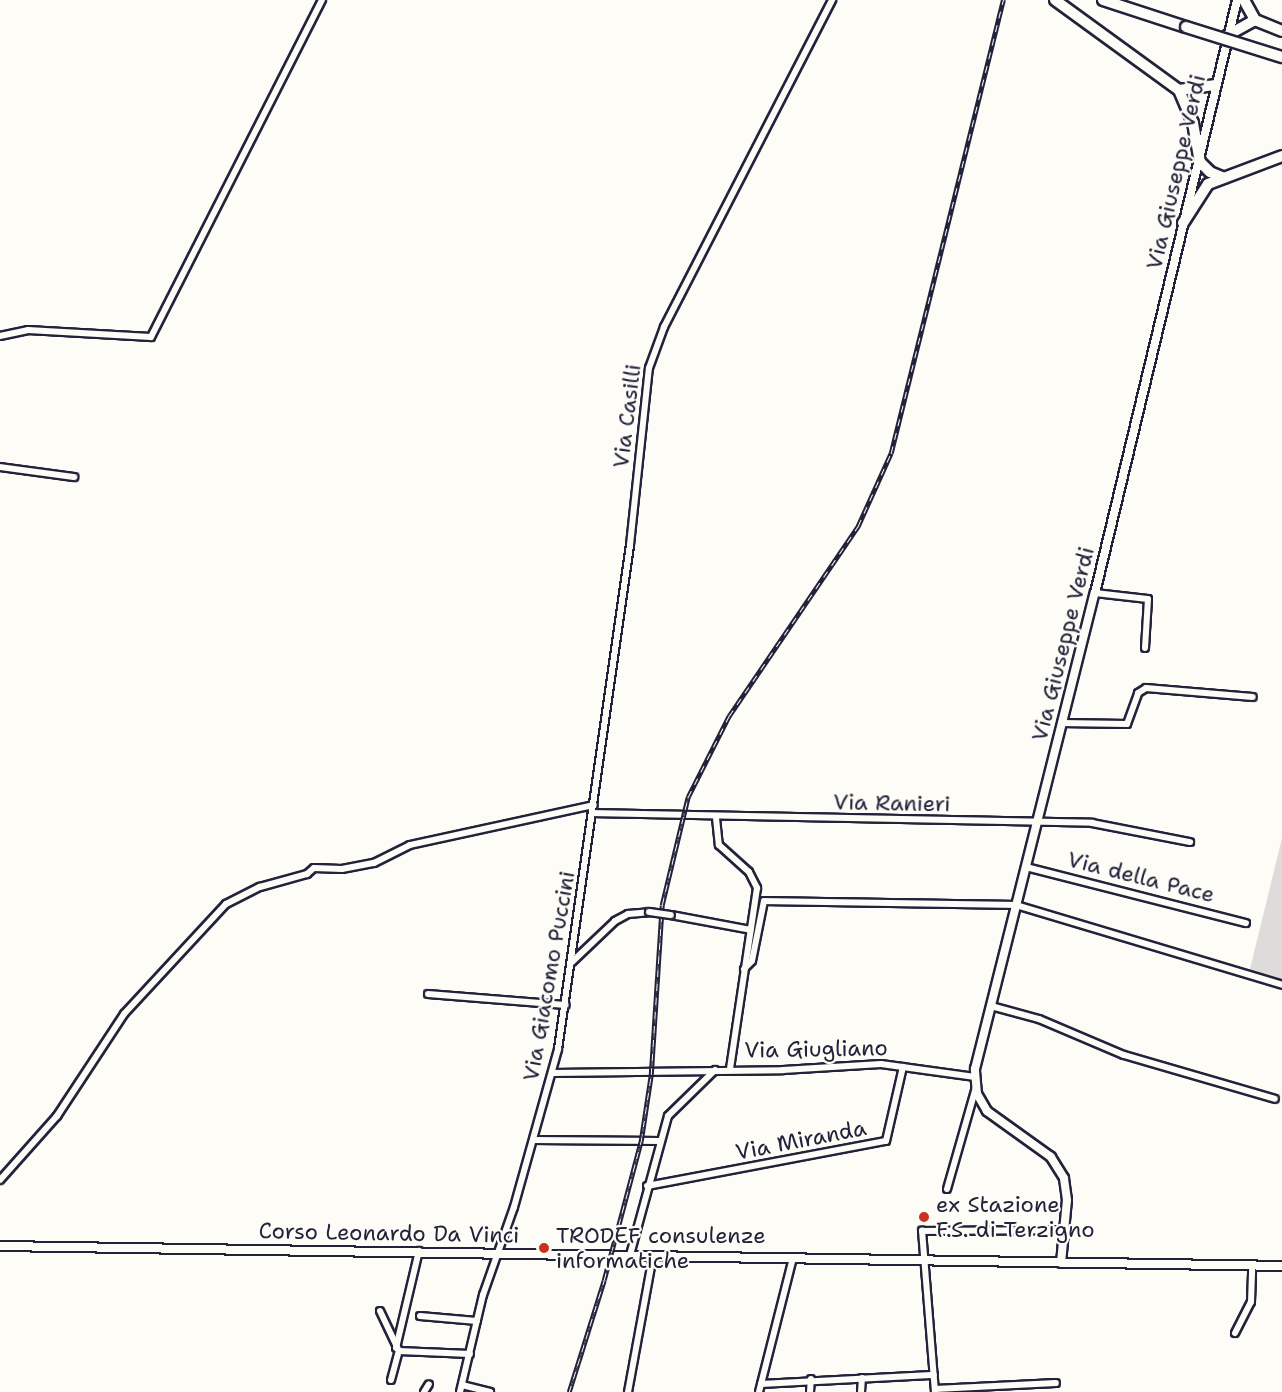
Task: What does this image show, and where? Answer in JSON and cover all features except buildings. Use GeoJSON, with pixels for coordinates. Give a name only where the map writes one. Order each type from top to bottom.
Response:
{"type":"FeatureCollection","features":[{"type":"Feature","properties":{"kind":"highway"},"geometry":{"type":"LineString","coordinates":[[1055,0],[1179,90],[1193,123],[1198,157],[1210,172],[1224,178]]}},
{"type":"Feature","properties":{"kind":"highway"},"geometry":{"type":"LineString","coordinates":[[1103,0],[1282,57]]}},
{"type":"Feature","properties":{"kind":"highway"},"geometry":{"type":"LineString","coordinates":[[1244,0],[1255,20],[1282,31]]}},
{"type":"Feature","properties":{"kind":"highway"},"geometry":{"type":"LineString","coordinates":[[1228,35],[1255,20]]}},
{"type":"Feature","properties":{"kind":"highway"},"geometry":{"type":"LineString","coordinates":[[1179,90],[1216,85]]}},
{"type":"Feature","properties":{"kind":"highway"},"geometry":{"type":"LineString","coordinates":[[1183,223],[1200,192],[1224,178],[1282,156]]}},
{"type":"Feature","properties":{"kind":"street"},"geometry":{"type":"LineString","coordinates":[[0,336],[28,330],[151,337],[322,0]]}},
{"type":"Feature","properties":{"kind":"street","name":"Via Casilli"},"geometry":{"type":"LineString","coordinates":[[594,805],[654,351],[832,0]]}},
{"type":"Feature","properties":{"kind":"street","name":"Via Giuseppe Verdi"},"geometry":{"type":"LineString","coordinates":[[975,1082],[991,1006],[1095,593],[1237,0]]}},
{"type":"Feature","properties":{"kind":"street"},"geometry":{"type":"LineString","coordinates":[[0,467],[74,477]]}},
{"type":"Feature","properties":{"kind":"street"},"geometry":{"type":"LineString","coordinates":[[1095,593],[1148,599],[1145,648]]}},
{"type":"Feature","properties":{"kind":"street"},"geometry":{"type":"LineString","coordinates":[[1061,723],[1127,724],[1138,693],[1146,688],[1253,697]]}},
{"type":"Feature","properties":{"kind":"street"},"geometry":{"type":"LineString","coordinates":[[0,1180],[71,1098],[124,1014],[226,904],[260,887],[307,874],[314,868],[342,869],[374,863],[410,845],[594,805]]}},
{"type":"Feature","properties":{"kind":"street","name":"Via Giacomo Puccini"},"geometry":{"type":"LineString","coordinates":[[461,1388],[496,1253],[514,1207],[553,1073],[566,1005],[594,805]]}},
{"type":"Feature","properties":{"kind":"street","name":"Via Ranieri"},"geometry":{"type":"LineString","coordinates":[[593,813],[716,818],[1107,824],[1190,842]]}},
{"type":"Feature","properties":{"kind":"street"},"geometry":{"type":"LineString","coordinates":[[716,818],[719,845],[754,878],[757,888],[730,1068]]}},
{"type":"Feature","properties":{"kind":"street","name":"Via della Pace"},"geometry":{"type":"LineString","coordinates":[[1026,867],[1246,923]]}},
{"type":"Feature","properties":{"kind":"street"},"geometry":{"type":"LineString","coordinates":[[744,969],[752,961],[764,901],[1016,906],[1282,985]]}},
{"type":"Feature","properties":{"kind":"street"},"geometry":{"type":"LineString","coordinates":[[572,963],[615,921],[628,914],[649,912],[751,930]]}},
{"type":"Feature","properties":{"kind":"street"},"geometry":{"type":"LineString","coordinates":[[428,994],[566,1005]]}},
{"type":"Feature","properties":{"kind":"street"},"geometry":{"type":"LineString","coordinates":[[991,1006],[1039,1020],[1124,1055],[1275,1099]]}},
{"type":"Feature","properties":{"kind":"street","name":"Via Giugliano"},"geometry":{"type":"LineString","coordinates":[[553,1073],[730,1068],[783,1070],[881,1064],[975,1082]]}},
{"type":"Feature","properties":{"kind":"street","name":"Via Miranda"},"geometry":{"type":"LineString","coordinates":[[647,1186],[886,1142],[903,1067]]}},
{"type":"Feature","properties":{"kind":"street"},"geometry":{"type":"LineString","coordinates":[[630,1255],[660,1141],[672,1111],[716,1070]]}},
{"type":"Feature","properties":{"kind":"street"},"geometry":{"type":"LineString","coordinates":[[947,1189],[975,1082]]}},
{"type":"Feature","properties":{"kind":"street"},"geometry":{"type":"LineString","coordinates":[[975,1082],[987,1111],[1051,1157],[1059,1168],[1067,1190],[1061,1263]]}},
{"type":"Feature","properties":{"kind":"street"},"geometry":{"type":"LineString","coordinates":[[534,1140],[660,1141]]}},
{"type":"Feature","properties":{"kind":"street"},"geometry":{"type":"LineString","coordinates":[[1056,1383],[935,1390],[922,1231],[1065,1230]]}},
{"type":"Feature","properties":{"kind":"street","name":"Corso Leonardo Da Vinci"},"geometry":{"type":"LineString","coordinates":[[0,1246],[1282,1266]]}},
{"type":"Feature","properties":{"kind":"street"},"geometry":{"type":"LineString","coordinates":[[391,1380],[419,1251]]}},
{"type":"Feature","properties":{"kind":"street"},"geometry":{"type":"LineString","coordinates":[[628,1392],[653,1256]]}},
{"type":"Feature","properties":{"kind":"street"},"geometry":{"type":"LineString","coordinates":[[759,1392],[793,1258]]}},
{"type":"Feature","properties":{"kind":"street"},"geometry":{"type":"LineString","coordinates":[[1235,1332],[1251,1302],[1252,1266]]}},
{"type":"Feature","properties":{"kind":"street"},"geometry":{"type":"LineString","coordinates":[[380,1311],[397,1349]]}},
{"type":"Feature","properties":{"kind":"street"},"geometry":{"type":"LineString","coordinates":[[420,1316],[477,1321]]}},
{"type":"Feature","properties":{"kind":"street"},"geometry":{"type":"LineString","coordinates":[[397,1349],[470,1354]]}},
{"type":"Feature","properties":{"kind":"street"},"geometry":{"type":"LineString","coordinates":[[761,1383],[934,1375]]}},
{"type":"Feature","properties":{"kind":"street"},"geometry":{"type":"LineString","coordinates":[[861,1392],[862,1378]]}},
{"type":"Feature","properties":{"kind":"street"},"geometry":{"type":"LineString","coordinates":[[810,1392],[811,1379]]}},
{"type":"Feature","properties":{"kind":"street"},"geometry":{"type":"LineString","coordinates":[[424,1392],[429,1384]]}},
{"type":"Feature","properties":{"kind":"street"},"geometry":{"type":"LineString","coordinates":[[461,1388],[490,1392]]}},
{"type":"Feature","properties":{"kind":"shaded area"},"geometry":{"type":"Polygon","coordinates":[[[1282,838],[1282,983],[1249,973],[1282,838]]]}},
{"type":"Feature","properties":{"kind":"railway"},"geometry":{"type":"LineString","coordinates":[[569,1392],[604,1280],[641,1141],[651,1075],[662,905],[688,797],[729,716],[858,526],[891,453],[1003,0]]}},
{"type":"Feature","properties":{"kind":"place","name":"ex Stazione F.S. di Terzigno"},"geometry":{"type":"Point","coordinates":[924,1217]}},
{"type":"Feature","properties":{"kind":"place","name":"TRODEF consulenze informatiche"},"geometry":{"type":"Point","coordinates":[544,1248]}}]}
